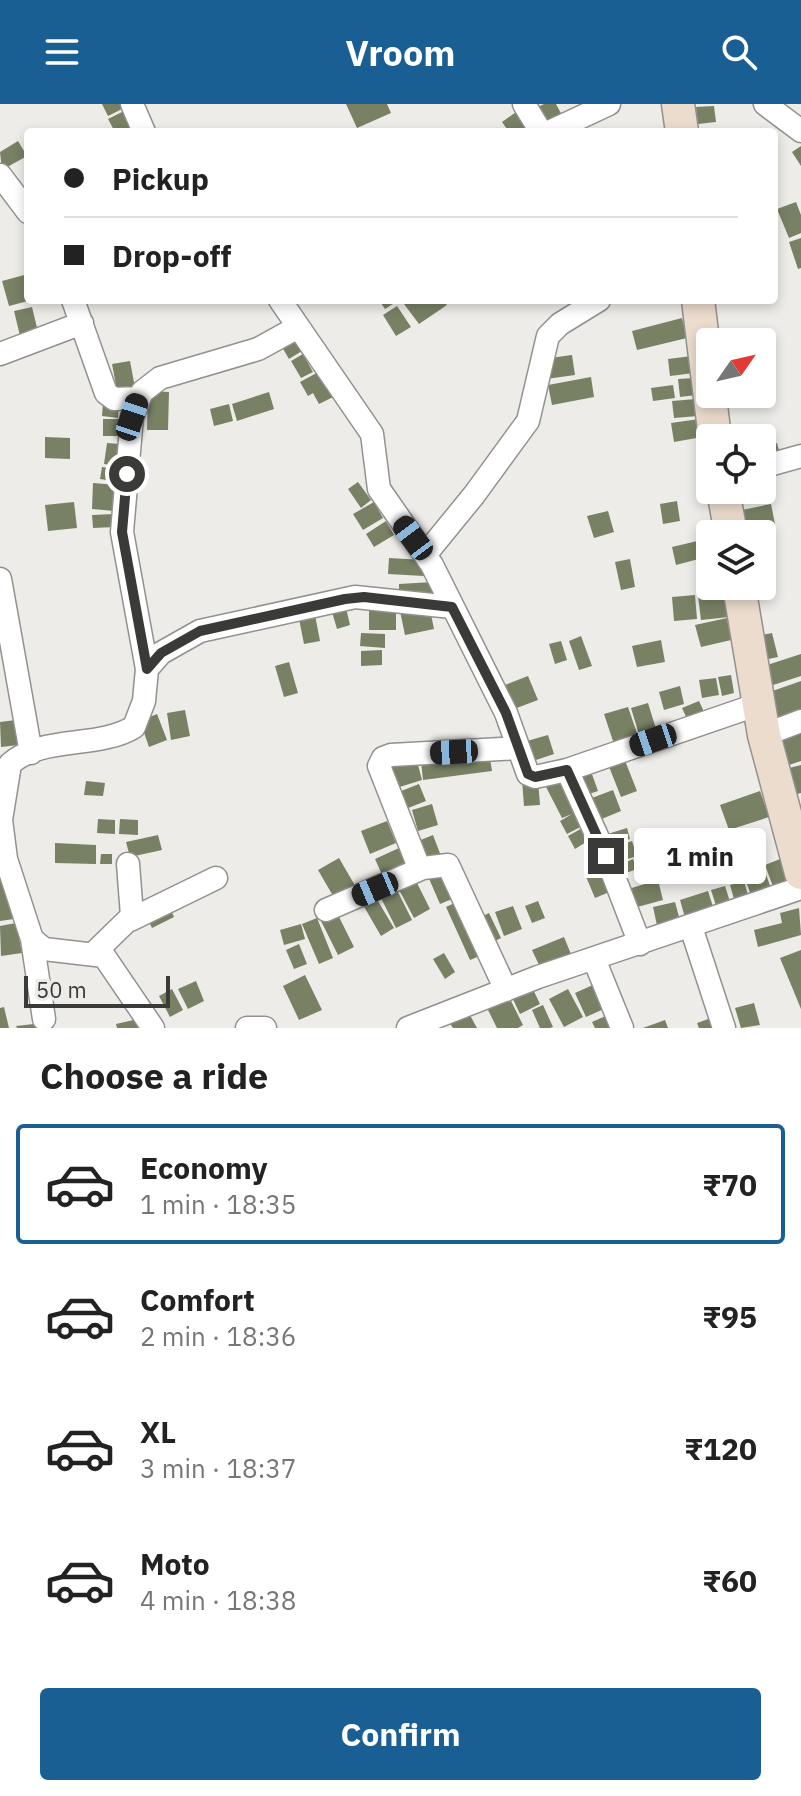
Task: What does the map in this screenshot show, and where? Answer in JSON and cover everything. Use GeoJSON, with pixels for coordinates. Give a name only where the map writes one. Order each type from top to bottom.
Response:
{"type":"FeatureCollection","features":[{"type":"Feature","properties":{"kind":"main road"},"geometry":{"type":"LineString","coordinates":[[678,104],[681,128]]}},
{"type":"Feature","properties":{"kind":"main road"},"geometry":{"type":"LineString","coordinates":[[698,304],[713,424]]}},
{"type":"Feature","properties":{"kind":"main road"},"geometry":{"type":"LineString","coordinates":[[741,600],[762,719],[801,873]]}},
{"type":"Feature","properties":{"kind":"street"},"geometry":{"type":"LineString","coordinates":[[132,104],[142,128]]}},
{"type":"Feature","properties":{"kind":"street"},"geometry":{"type":"LineString","coordinates":[[524,104],[539,128]]}},
{"type":"Feature","properties":{"kind":"street"},"geometry":{"type":"LineString","coordinates":[[565,128],[609,104]]}},
{"type":"Feature","properties":{"kind":"street"},"geometry":{"type":"LineString","coordinates":[[765,104],[801,131]]}},
{"type":"Feature","properties":{"kind":"street"},"geometry":{"type":"LineString","coordinates":[[0,175],[24,207]]}},
{"type":"Feature","properties":{"kind":"street"},"geometry":{"type":"LineString","coordinates":[[75,304],[106,393],[114,399],[139,398]]}},
{"type":"Feature","properties":{"kind":"street"},"geometry":{"type":"LineString","coordinates":[[283,304],[372,434],[379,489],[425,555],[506,713],[532,776],[567,770],[762,719],[801,721]]}},
{"type":"Feature","properties":{"kind":"street"},"geometry":{"type":"LineString","coordinates":[[425,555],[528,421],[548,336],[560,324],[592,304]]}},
{"type":"Feature","properties":{"kind":"street"},"geometry":{"type":"LineString","coordinates":[[0,354],[82,323]]}},
{"type":"Feature","properties":{"kind":"street"},"geometry":{"type":"LineString","coordinates":[[16,755],[112,736],[134,727],[144,701],[147,669],[122,532],[132,417],[146,386],[160,378],[258,349],[298,327]]}},
{"type":"Feature","properties":{"kind":"street"},"geometry":{"type":"LineString","coordinates":[[776,463],[801,456]]}},
{"type":"Feature","properties":{"kind":"street"},"geometry":{"type":"LineString","coordinates":[[0,579],[16,755],[9,768],[0,820],[6,859],[32,939],[44,1019]]}},
{"type":"Feature","properties":{"kind":"street"},"geometry":{"type":"LineString","coordinates":[[147,669],[161,653],[200,631],[345,599],[364,597],[452,607]]}},
{"type":"Feature","properties":{"kind":"street"},"geometry":{"type":"LineString","coordinates":[[423,868],[418,865],[382,775],[380,762],[391,755],[518,748]]}},
{"type":"Feature","properties":{"kind":"street"},"geometry":{"type":"LineString","coordinates":[[567,770],[606,856],[640,944]]}},
{"type":"Feature","properties":{"kind":"street"},"geometry":{"type":"LineString","coordinates":[[128,864],[130,920]]}},
{"type":"Feature","properties":{"kind":"street"},"geometry":{"type":"LineString","coordinates":[[326,910],[423,868],[448,865],[506,990]]}},
{"type":"Feature","properties":{"kind":"street"},"geometry":{"type":"LineString","coordinates":[[93,954],[130,920],[216,878]]}},
{"type":"Feature","properties":{"kind":"street"},"geometry":{"type":"LineString","coordinates":[[408,1028],[506,990],[801,888]]}},
{"type":"Feature","properties":{"kind":"street"},"geometry":{"type":"LineString","coordinates":[[691,927],[724,1028]]}},
{"type":"Feature","properties":{"kind":"street"},"geometry":{"type":"LineString","coordinates":[[32,939],[44,949],[107,958],[153,1028]]}},
{"type":"Feature","properties":{"kind":"street"},"geometry":{"type":"LineString","coordinates":[[594,959],[622,1028]]}},
{"type":"Feature","properties":{"kind":"street"},"geometry":{"type":"LineString","coordinates":[[247,1028],[265,1028]]}},
{"type":"Feature","properties":{"kind":"building"},"geometry":{"type":"Polygon","coordinates":[[[102,104],[124,104],[126,107],[108,116],[102,104]]]}},
{"type":"Feature","properties":{"kind":"building"},"geometry":{"type":"Polygon","coordinates":[[[346,104],[387,104],[391,113],[357,128],[346,104]]]}},
{"type":"Feature","properties":{"kind":"building"},"geometry":{"type":"Polygon","coordinates":[[[544,104],[556,104],[564,119],[548,128],[541,128],[532,110],[544,104]]]}},
{"type":"Feature","properties":{"kind":"building"},"geometry":{"type":"Polygon","coordinates":[[[714,106],[716,122],[698,124],[696,107],[714,106]]]}},
{"type":"Feature","properties":{"kind":"building"},"geometry":{"type":"Polygon","coordinates":[[[519,110],[533,128],[506,128],[502,122],[519,110]]]}},
{"type":"Feature","properties":{"kind":"building"},"geometry":{"type":"Polygon","coordinates":[[[124,111],[132,128],[113,128],[108,119],[124,111]]]}},
{"type":"Feature","properties":{"kind":"building"},"geometry":{"type":"Polygon","coordinates":[[[18,141],[24,158],[2,170],[0,152],[18,141]]]}},
{"type":"Feature","properties":{"kind":"building"},"geometry":{"type":"Polygon","coordinates":[[[801,146],[801,166],[792,152],[801,146]]]}},
{"type":"Feature","properties":{"kind":"building"},"geometry":{"type":"Polygon","coordinates":[[[796,202],[801,215],[801,233],[789,238],[778,209],[796,202]]]}},
{"type":"Feature","properties":{"kind":"building"},"geometry":{"type":"Polygon","coordinates":[[[801,238],[801,268],[798,269],[789,242],[801,238]]]}},
{"type":"Feature","properties":{"kind":"building"},"geometry":{"type":"Polygon","coordinates":[[[24,275],[24,302],[9,306],[2,281],[24,275]]]}},
{"type":"Feature","properties":{"kind":"building"},"geometry":{"type":"Polygon","coordinates":[[[404,304],[447,305],[419,324],[404,304]]]}},
{"type":"Feature","properties":{"kind":"building"},"geometry":{"type":"Polygon","coordinates":[[[397,306],[411,327],[396,336],[383,315],[397,306]]]}},
{"type":"Feature","properties":{"kind":"building"},"geometry":{"type":"Polygon","coordinates":[[[32,307],[39,336],[21,340],[14,311],[32,307]]]}},
{"type":"Feature","properties":{"kind":"building"},"geometry":{"type":"Polygon","coordinates":[[[682,318],[687,338],[637,350],[632,331],[682,318]]]}},
{"type":"Feature","properties":{"kind":"building"},"geometry":{"type":"Polygon","coordinates":[[[292,334],[302,351],[289,359],[279,342],[292,334]]]}},
{"type":"Feature","properties":{"kind":"building"},"geometry":{"type":"Polygon","coordinates":[[[303,354],[313,372],[301,378],[291,361],[303,354]]]}},
{"type":"Feature","properties":{"kind":"building"},"geometry":{"type":"Polygon","coordinates":[[[572,355],[575,375],[546,379],[543,359],[572,355]]]}},
{"type":"Feature","properties":{"kind":"building"},"geometry":{"type":"Polygon","coordinates":[[[692,356],[694,373],[670,376],[668,359],[692,356]]]}},
{"type":"Feature","properties":{"kind":"building"},"geometry":{"type":"Polygon","coordinates":[[[130,361],[136,393],[118,396],[112,364],[130,361]]]}},
{"type":"Feature","properties":{"kind":"building"},"geometry":{"type":"Polygon","coordinates":[[[322,370],[335,396],[319,404],[313,393],[308,396],[300,382],[322,370]]]}},
{"type":"Feature","properties":{"kind":"building"},"geometry":{"type":"Polygon","coordinates":[[[591,377],[594,397],[552,405],[548,385],[591,377]]]}},
{"type":"Feature","properties":{"kind":"building"},"geometry":{"type":"Polygon","coordinates":[[[694,378],[696,395],[680,397],[678,379],[694,378]]]}},
{"type":"Feature","properties":{"kind":"building"},"geometry":{"type":"Polygon","coordinates":[[[673,385],[675,398],[653,401],[651,388],[673,385]]]}},
{"type":"Feature","properties":{"kind":"building"},"geometry":{"type":"Polygon","coordinates":[[[148,391],[169,392],[168,430],[147,430],[148,391]]]}},
{"type":"Feature","properties":{"kind":"building"},"geometry":{"type":"Polygon","coordinates":[[[269,392],[274,409],[237,421],[232,404],[269,392]]]}},
{"type":"Feature","properties":{"kind":"building"},"geometry":{"type":"Polygon","coordinates":[[[696,399],[698,416],[674,418],[672,401],[696,399]]]}},
{"type":"Feature","properties":{"kind":"building"},"geometry":{"type":"Polygon","coordinates":[[[103,403],[119,404],[118,418],[102,416],[103,403]]]}},
{"type":"Feature","properties":{"kind":"building"},"geometry":{"type":"Polygon","coordinates":[[[229,404],[233,421],[214,426],[210,409],[229,404]]]}},
{"type":"Feature","properties":{"kind":"building"},"geometry":{"type":"Polygon","coordinates":[[[103,419],[121,419],[121,436],[103,436],[103,419]]]}},
{"type":"Feature","properties":{"kind":"building"},"geometry":{"type":"Polygon","coordinates":[[[699,419],[696,438],[674,442],[671,423],[699,419]]]}},
{"type":"Feature","properties":{"kind":"building"},"geometry":{"type":"Polygon","coordinates":[[[45,437],[70,438],[70,459],[45,458],[45,437]]]}},
{"type":"Feature","properties":{"kind":"building"},"geometry":{"type":"Polygon","coordinates":[[[107,443],[120,444],[117,466],[104,464],[107,443]]]}},
{"type":"Feature","properties":{"kind":"building"},"geometry":{"type":"Polygon","coordinates":[[[776,443],[781,458],[776,459],[776,443]]]}},
{"type":"Feature","properties":{"kind":"building"},"geometry":{"type":"Polygon","coordinates":[[[102,467],[122,470],[120,482],[100,479],[102,467]]]}},
{"type":"Feature","properties":{"kind":"building"},"geometry":{"type":"Polygon","coordinates":[[[358,482],[371,500],[361,508],[348,489],[358,482]]]}},
{"type":"Feature","properties":{"kind":"building"},"geometry":{"type":"Polygon","coordinates":[[[93,483],[117,485],[115,511],[92,509],[93,483]]]}},
{"type":"Feature","properties":{"kind":"building"},"geometry":{"type":"Polygon","coordinates":[[[677,501],[680,521],[663,524],[660,504],[677,501]]]}},
{"type":"Feature","properties":{"kind":"building"},"geometry":{"type":"Polygon","coordinates":[[[74,502],[77,528],[48,531],[45,505],[74,502]]]}},
{"type":"Feature","properties":{"kind":"building"},"geometry":{"type":"Polygon","coordinates":[[[374,502],[383,518],[363,530],[353,514],[374,502]]]}},
{"type":"Feature","properties":{"kind":"building"},"geometry":{"type":"Polygon","coordinates":[[[771,504],[774,520],[739,520],[737,511],[771,504]]]}},
{"type":"Feature","properties":{"kind":"building"},"geometry":{"type":"Polygon","coordinates":[[[608,511],[614,532],[594,538],[587,516],[608,511]]]}},
{"type":"Feature","properties":{"kind":"building"},"geometry":{"type":"Polygon","coordinates":[[[114,514],[115,527],[93,528],[92,515],[114,514]]]}},
{"type":"Feature","properties":{"kind":"building"},"geometry":{"type":"Polygon","coordinates":[[[386,521],[394,535],[374,547],[366,534],[386,521]]]}},
{"type":"Feature","properties":{"kind":"building"},"geometry":{"type":"Polygon","coordinates":[[[696,541],[696,560],[676,565],[672,547],[696,541]]]}},
{"type":"Feature","properties":{"kind":"building"},"geometry":{"type":"Polygon","coordinates":[[[389,558],[424,560],[424,576],[388,574],[389,558]]]}},
{"type":"Feature","properties":{"kind":"building"},"geometry":{"type":"Polygon","coordinates":[[[630,559],[635,587],[621,590],[615,562],[630,559]]]}},
{"type":"Feature","properties":{"kind":"building"},"geometry":{"type":"Polygon","coordinates":[[[433,582],[433,599],[399,600],[399,584],[433,582]]]}},
{"type":"Feature","properties":{"kind":"building"},"geometry":{"type":"Polygon","coordinates":[[[695,595],[697,619],[674,621],[672,597],[695,595]]]}},
{"type":"Feature","properties":{"kind":"building"},"geometry":{"type":"Polygon","coordinates":[[[698,600],[727,600],[729,617],[701,620],[698,600]]]}},
{"type":"Feature","properties":{"kind":"building"},"geometry":{"type":"Polygon","coordinates":[[[429,605],[434,629],[405,635],[400,611],[429,605]]]}},
{"type":"Feature","properties":{"kind":"building"},"geometry":{"type":"Polygon","coordinates":[[[369,607],[396,607],[396,630],[369,630],[369,607]]]}},
{"type":"Feature","properties":{"kind":"building"},"geometry":{"type":"Polygon","coordinates":[[[346,608],[350,625],[337,629],[332,612],[346,608]]]}},
{"type":"Feature","properties":{"kind":"building"},"geometry":{"type":"Polygon","coordinates":[[[315,615],[320,641],[304,644],[299,619],[315,615]]]}},
{"type":"Feature","properties":{"kind":"building"},"geometry":{"type":"Polygon","coordinates":[[[727,618],[731,640],[701,647],[695,625],[727,618]]]}},
{"type":"Feature","properties":{"kind":"building"},"geometry":{"type":"Polygon","coordinates":[[[361,633],[385,634],[385,648],[360,646],[361,633]]]}},
{"type":"Feature","properties":{"kind":"building"},"geometry":{"type":"Polygon","coordinates":[[[772,633],[778,657],[759,661],[753,637],[772,633]]]}},
{"type":"Feature","properties":{"kind":"building"},"geometry":{"type":"Polygon","coordinates":[[[581,636],[592,666],[579,670],[569,641],[581,636]]]}},
{"type":"Feature","properties":{"kind":"building"},"geometry":{"type":"Polygon","coordinates":[[[661,640],[665,662],[637,667],[632,646],[661,640]]]}},
{"type":"Feature","properties":{"kind":"building"},"geometry":{"type":"Polygon","coordinates":[[[561,641],[567,660],[555,664],[549,644],[561,641]]]}},
{"type":"Feature","properties":{"kind":"building"},"geometry":{"type":"Polygon","coordinates":[[[382,650],[382,665],[361,666],[361,651],[382,650]]]}},
{"type":"Feature","properties":{"kind":"building"},"geometry":{"type":"Polygon","coordinates":[[[801,654],[801,676],[770,686],[764,666],[801,654]]]}},
{"type":"Feature","properties":{"kind":"building"},"geometry":{"type":"Polygon","coordinates":[[[289,662],[298,693],[284,697],[275,666],[289,662]]]}},
{"type":"Feature","properties":{"kind":"building"},"geometry":{"type":"Polygon","coordinates":[[[731,675],[734,693],[722,696],[718,677],[731,675]]]}},
{"type":"Feature","properties":{"kind":"building"},"geometry":{"type":"Polygon","coordinates":[[[528,676],[538,700],[506,712],[497,688],[528,676]]]}},
{"type":"Feature","properties":{"kind":"building"},"geometry":{"type":"Polygon","coordinates":[[[716,678],[719,695],[702,698],[699,680],[716,678]]]}},
{"type":"Feature","properties":{"kind":"building"},"geometry":{"type":"Polygon","coordinates":[[[801,681],[801,718],[776,727],[764,694],[801,681]]]}},
{"type":"Feature","properties":{"kind":"building"},"geometry":{"type":"Polygon","coordinates":[[[680,686],[684,704],[664,710],[659,692],[680,686]]]}},
{"type":"Feature","properties":{"kind":"building"},"geometry":{"type":"Polygon","coordinates":[[[699,701],[705,714],[688,721],[682,708],[699,701]]]}},
{"type":"Feature","properties":{"kind":"building"},"geometry":{"type":"Polygon","coordinates":[[[648,703],[657,732],[640,738],[631,708],[648,703]]]}},
{"type":"Feature","properties":{"kind":"building"},"geometry":{"type":"Polygon","coordinates":[[[628,707],[639,739],[615,747],[604,714],[628,707]]]}},
{"type":"Feature","properties":{"kind":"building"},"geometry":{"type":"Polygon","coordinates":[[[185,710],[190,736],[171,740],[167,713],[185,710]]]}},
{"type":"Feature","properties":{"kind":"building"},"geometry":{"type":"Polygon","coordinates":[[[157,714],[167,740],[149,747],[140,721],[157,714]]]}},
{"type":"Feature","properties":{"kind":"building"},"geometry":{"type":"Polygon","coordinates":[[[16,720],[19,745],[1,747],[0,722],[16,720]]]}},
{"type":"Feature","properties":{"kind":"building"},"geometry":{"type":"Polygon","coordinates":[[[801,731],[801,761],[789,765],[780,737],[801,731]]]}},
{"type":"Feature","properties":{"kind":"building"},"geometry":{"type":"Polygon","coordinates":[[[548,735],[554,754],[527,763],[520,743],[548,735]]]}},
{"type":"Feature","properties":{"kind":"building"},"geometry":{"type":"Polygon","coordinates":[[[489,752],[492,771],[423,780],[421,761],[489,752]]]}},
{"type":"Feature","properties":{"kind":"building"},"geometry":{"type":"Polygon","coordinates":[[[622,753],[637,791],[621,797],[606,759],[622,753]]]}},
{"type":"Feature","properties":{"kind":"building"},"geometry":{"type":"Polygon","coordinates":[[[416,757],[422,780],[390,790],[383,766],[416,757]]]}},
{"type":"Feature","properties":{"kind":"building"},"geometry":{"type":"Polygon","coordinates":[[[588,763],[598,791],[583,796],[573,768],[588,763]]]}},
{"type":"Feature","properties":{"kind":"building"},"geometry":{"type":"Polygon","coordinates":[[[801,765],[801,793],[797,794],[789,768],[801,765]]]}},
{"type":"Feature","properties":{"kind":"building"},"geometry":{"type":"Polygon","coordinates":[[[560,777],[584,825],[567,834],[560,821],[572,814],[562,818],[545,785],[560,777]]]}},
{"type":"Feature","properties":{"kind":"building"},"geometry":{"type":"Polygon","coordinates":[[[522,780],[538,780],[540,805],[524,806],[522,780]]]}},
{"type":"Feature","properties":{"kind":"building"},"geometry":{"type":"Polygon","coordinates":[[[86,781],[105,783],[103,796],[84,795],[86,781]]]}},
{"type":"Feature","properties":{"kind":"building"},"geometry":{"type":"Polygon","coordinates":[[[419,784],[426,801],[398,812],[391,795],[419,784]]]}},
{"type":"Feature","properties":{"kind":"building"},"geometry":{"type":"Polygon","coordinates":[[[613,790],[621,811],[592,823],[584,801],[613,790]]]}},
{"type":"Feature","properties":{"kind":"building"},"geometry":{"type":"Polygon","coordinates":[[[760,791],[769,817],[729,830],[720,805],[760,791]]]}},
{"type":"Feature","properties":{"kind":"building"},"geometry":{"type":"Polygon","coordinates":[[[432,804],[438,825],[418,831],[412,810],[432,804]]]}},
{"type":"Feature","properties":{"kind":"building"},"geometry":{"type":"Polygon","coordinates":[[[98,819],[115,820],[115,834],[97,833],[98,819]]]}},
{"type":"Feature","properties":{"kind":"building"},"geometry":{"type":"Polygon","coordinates":[[[120,819],[138,820],[138,835],[119,834],[120,819]]]}},
{"type":"Feature","properties":{"kind":"building"},"geometry":{"type":"Polygon","coordinates":[[[387,821],[396,843],[370,854],[361,831],[387,821]]]}},
{"type":"Feature","properties":{"kind":"building"},"geometry":{"type":"Polygon","coordinates":[[[584,827],[591,839],[575,849],[568,836],[584,827]]]}},
{"type":"Feature","properties":{"kind":"building"},"geometry":{"type":"Polygon","coordinates":[[[627,828],[630,839],[605,847],[601,836],[627,828]]]}},
{"type":"Feature","properties":{"kind":"building"},"geometry":{"type":"Polygon","coordinates":[[[158,835],[162,850],[130,857],[126,842],[158,835]]]}},
{"type":"Feature","properties":{"kind":"building"},"geometry":{"type":"Polygon","coordinates":[[[433,835],[441,856],[421,864],[413,843],[433,835]]]}},
{"type":"Feature","properties":{"kind":"building"},"geometry":{"type":"Polygon","coordinates":[[[632,841],[637,856],[612,864],[607,849],[632,841]]]}},
{"type":"Feature","properties":{"kind":"building"},"geometry":{"type":"Polygon","coordinates":[[[55,843],[96,845],[96,864],[55,863],[55,843]]]}},
{"type":"Feature","properties":{"kind":"building"},"geometry":{"type":"Polygon","coordinates":[[[399,848],[408,867],[384,879],[375,859],[399,848]]]}},
{"type":"Feature","properties":{"kind":"building"},"geometry":{"type":"Polygon","coordinates":[[[101,854],[112,854],[112,864],[100,864],[101,854]]]}},
{"type":"Feature","properties":{"kind":"building"},"geometry":{"type":"Polygon","coordinates":[[[785,857],[795,885],[775,892],[765,865],[785,857]]]}},
{"type":"Feature","properties":{"kind":"building"},"geometry":{"type":"Polygon","coordinates":[[[339,858],[357,889],[336,901],[318,870],[339,858]]]}},
{"type":"Feature","properties":{"kind":"building"},"geometry":{"type":"Polygon","coordinates":[[[633,859],[637,869],[618,876],[615,867],[633,859]]]}},
{"type":"Feature","properties":{"kind":"building"},"geometry":{"type":"Polygon","coordinates":[[[601,865],[612,891],[595,898],[584,872],[601,865]]]}},
{"type":"Feature","properties":{"kind":"building"},"geometry":{"type":"Polygon","coordinates":[[[763,866],[773,894],[753,901],[743,873],[763,866]]]}},
{"type":"Feature","properties":{"kind":"building"},"geometry":{"type":"Polygon","coordinates":[[[444,867],[457,897],[440,904],[427,874],[444,867]]]}},
{"type":"Feature","properties":{"kind":"building"},"geometry":{"type":"Polygon","coordinates":[[[413,875],[430,909],[414,918],[396,884],[413,875]]]}},
{"type":"Feature","properties":{"kind":"building"},"geometry":{"type":"Polygon","coordinates":[[[7,878],[14,919],[0,921],[0,879],[7,878]]]}},
{"type":"Feature","properties":{"kind":"building"},"geometry":{"type":"Polygon","coordinates":[[[658,880],[663,900],[630,909],[625,890],[658,880]]]}},
{"type":"Feature","properties":{"kind":"building"},"geometry":{"type":"Polygon","coordinates":[[[744,881],[750,902],[736,906],[730,885],[744,881]]]}},
{"type":"Feature","properties":{"kind":"building"},"geometry":{"type":"Polygon","coordinates":[[[725,886],[732,908],[718,912],[711,890],[725,886]]]}},
{"type":"Feature","properties":{"kind":"building"},"geometry":{"type":"Polygon","coordinates":[[[396,888],[412,920],[396,928],[380,896],[396,888]]]}},
{"type":"Feature","properties":{"kind":"building"},"geometry":{"type":"Polygon","coordinates":[[[372,891],[394,928],[381,936],[359,898],[372,891]]]}},
{"type":"Feature","properties":{"kind":"building"},"geometry":{"type":"Polygon","coordinates":[[[708,891],[715,913],[686,921],[680,900],[708,891]]]}},
{"type":"Feature","properties":{"kind":"building"},"geometry":{"type":"Polygon","coordinates":[[[459,901],[482,955],[470,960],[446,907],[459,901]]]}},
{"type":"Feature","properties":{"kind":"building"},"geometry":{"type":"Polygon","coordinates":[[[538,901],[545,918],[532,923],[525,906],[538,901]]]}},
{"type":"Feature","properties":{"kind":"building"},"geometry":{"type":"Polygon","coordinates":[[[675,902],[681,924],[658,930],[653,907],[675,902]]]}},
{"type":"Feature","properties":{"kind":"building"},"geometry":{"type":"Polygon","coordinates":[[[168,904],[174,917],[152,928],[146,916],[168,904]]]}},
{"type":"Feature","properties":{"kind":"building"},"geometry":{"type":"Polygon","coordinates":[[[513,906],[522,929],[504,936],[495,912],[513,906]]]}},
{"type":"Feature","properties":{"kind":"building"},"geometry":{"type":"Polygon","coordinates":[[[799,908],[801,935],[758,947],[754,930],[782,923],[780,913],[799,908]]]}},
{"type":"Feature","properties":{"kind":"building"},"geometry":{"type":"Polygon","coordinates":[[[335,909],[354,947],[338,955],[319,917],[335,909]]]}},
{"type":"Feature","properties":{"kind":"building"},"geometry":{"type":"Polygon","coordinates":[[[489,913],[501,938],[487,945],[475,920],[489,913]]]}},
{"type":"Feature","properties":{"kind":"building"},"geometry":{"type":"Polygon","coordinates":[[[317,918],[333,958],[319,964],[302,924],[317,918]]]}},
{"type":"Feature","properties":{"kind":"building"},"geometry":{"type":"Polygon","coordinates":[[[16,923],[22,953],[1,956],[0,926],[16,923]]]}},
{"type":"Feature","properties":{"kind":"building"},"geometry":{"type":"Polygon","coordinates":[[[301,924],[305,939],[284,945],[280,930],[301,924]]]}},
{"type":"Feature","properties":{"kind":"building"},"geometry":{"type":"Polygon","coordinates":[[[564,937],[571,954],[540,967],[532,950],[564,937]]]}},
{"type":"Feature","properties":{"kind":"building"},"geometry":{"type":"Polygon","coordinates":[[[299,944],[307,964],[294,969],[286,950],[299,944]]]}},
{"type":"Feature","properties":{"kind":"building"},"geometry":{"type":"Polygon","coordinates":[[[801,950],[801,1009],[780,958],[801,950]]]}},
{"type":"Feature","properties":{"kind":"building"},"geometry":{"type":"Polygon","coordinates":[[[444,953],[455,972],[445,979],[433,959],[444,953]]]}},
{"type":"Feature","properties":{"kind":"building"},"geometry":{"type":"Polygon","coordinates":[[[305,975],[322,1010],[299,1020],[283,986],[305,975]]]}},
{"type":"Feature","properties":{"kind":"building"},"geometry":{"type":"Polygon","coordinates":[[[196,981],[204,1001],[188,1009],[178,989],[196,981]]]}},
{"type":"Feature","properties":{"kind":"building"},"geometry":{"type":"Polygon","coordinates":[[[530,983],[540,1004],[520,1014],[510,993],[530,983]]]}},
{"type":"Feature","properties":{"kind":"building"},"geometry":{"type":"Polygon","coordinates":[[[595,984],[606,1008],[586,1017],[575,993],[595,984]]]}},
{"type":"Feature","properties":{"kind":"building"},"geometry":{"type":"Polygon","coordinates":[[[172,989],[183,1010],[170,1017],[159,996],[172,989]]]}},
{"type":"Feature","properties":{"kind":"building"},"geometry":{"type":"Polygon","coordinates":[[[568,989],[583,1017],[564,1027],[549,999],[568,989]]]}},
{"type":"Feature","properties":{"kind":"building"},"geometry":{"type":"Polygon","coordinates":[[[507,993],[523,1025],[518,1028],[497,1028],[485,1004],[507,993]]]}},
{"type":"Feature","properties":{"kind":"building"},"geometry":{"type":"Polygon","coordinates":[[[754,1003],[760,1025],[741,1028],[735,1008],[754,1003]]]}},
{"type":"Feature","properties":{"kind":"building"},"geometry":{"type":"Polygon","coordinates":[[[543,1005],[553,1027],[540,1028],[532,1010],[543,1005]]]}},
{"type":"Feature","properties":{"kind":"building"},"geometry":{"type":"Polygon","coordinates":[[[4,1007],[9,1028],[0,1028],[0,1008],[4,1007]]]}},
{"type":"Feature","properties":{"kind":"building"},"geometry":{"type":"Polygon","coordinates":[[[466,1008],[477,1028],[453,1028],[447,1019],[466,1008]]]}},
{"type":"Feature","properties":{"kind":"building"},"geometry":{"type":"Polygon","coordinates":[[[608,1015],[614,1028],[595,1028],[592,1022],[608,1015]]]}},
{"type":"Feature","properties":{"kind":"building"},"geometry":{"type":"Polygon","coordinates":[[[711,1018],[714,1028],[699,1028],[697,1023],[711,1018]]]}},
{"type":"Feature","properties":{"kind":"building"},"geometry":{"type":"Polygon","coordinates":[[[138,1019],[140,1028],[117,1028],[116,1024],[138,1019]]]}},
{"type":"Feature","properties":{"kind":"building"},"geometry":{"type":"Polygon","coordinates":[[[665,1020],[668,1028],[643,1028],[665,1020]]]}},
{"type":"Feature","properties":{"kind":"building"},"geometry":{"type":"Polygon","coordinates":[[[43,1023],[44,1028],[16,1026],[43,1023]]]}},
{"type":"Feature","properties":{"kind":"route"},"geometry":{"type":"LineString","coordinates":[[127,474],[122,532],[147,669],[161,653],[200,631],[345,599],[364,597],[452,607],[506,713],[528,774],[535,777],[567,770],[606,856]]}}]}
